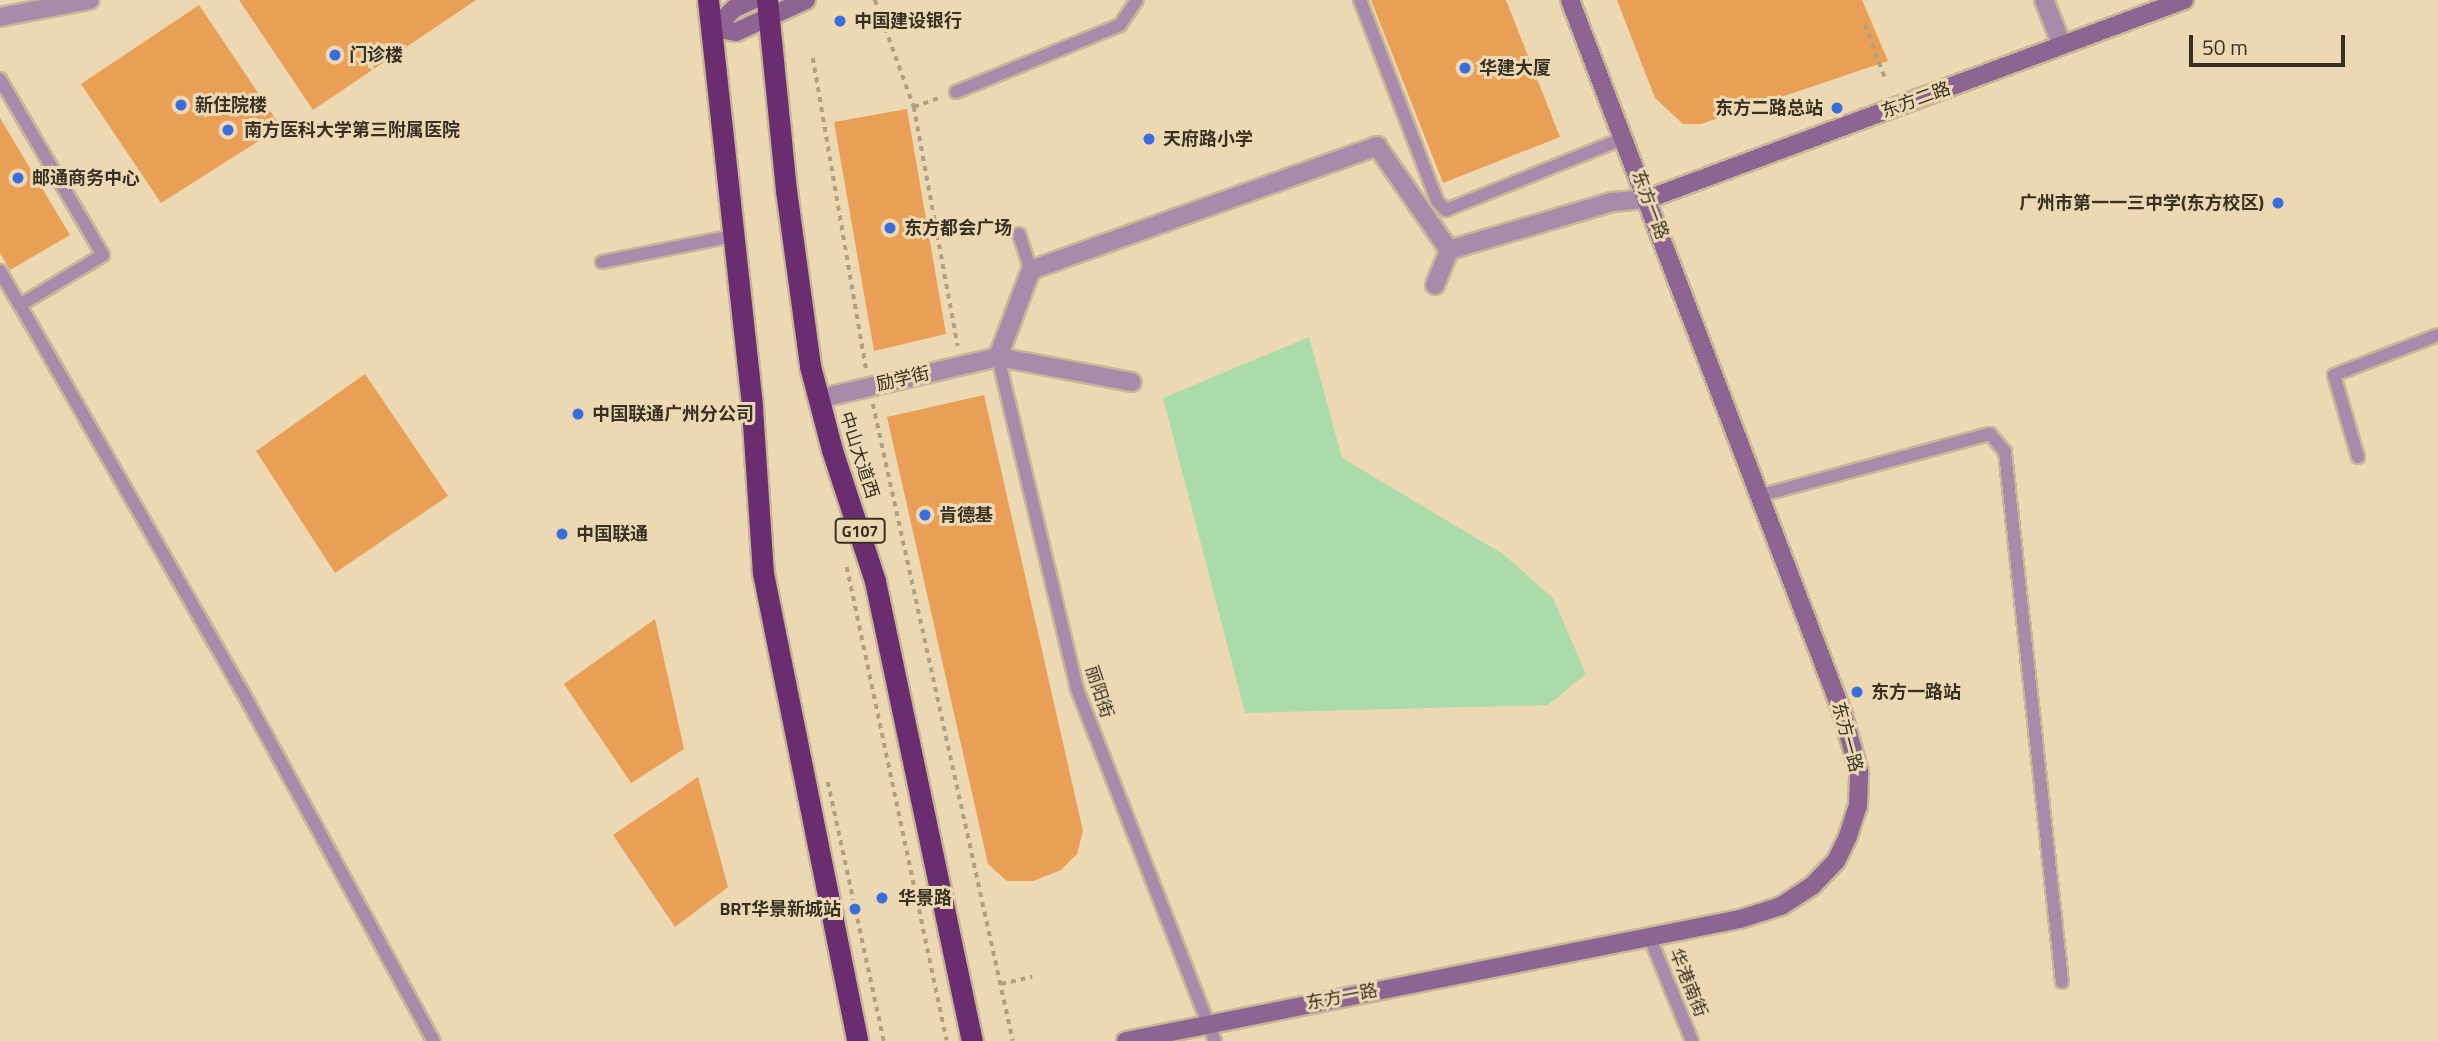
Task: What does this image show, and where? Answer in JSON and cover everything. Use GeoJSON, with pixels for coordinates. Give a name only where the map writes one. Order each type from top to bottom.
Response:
{"type":"FeatureCollection","features":[{"type":"Feature","properties":{"kind":"highway"},"geometry":{"type":"LineString","coordinates":[[708,0],[713,28],[766,599],[857,1041]]}},
{"type":"Feature","properties":{"kind":"highway","name":"中山大道西"},"geometry":{"type":"LineString","coordinates":[[768,9],[799,295],[818,399],[875,580],[972,1041]]}},
{"type":"Feature","properties":{"kind":"street"},"geometry":{"type":"LineString","coordinates":[[0,16],[89,0]]}},
{"type":"Feature","properties":{"kind":"street"},"geometry":{"type":"LineString","coordinates":[[713,28],[735,8],[753,0]]}},
{"type":"Feature","properties":{"kind":"street"},"geometry":{"type":"LineString","coordinates":[[713,28],[736,33],[768,9],[806,0]]}},
{"type":"Feature","properties":{"kind":"street","name":"东方一路"},"geometry":{"type":"LineString","coordinates":[[1126,1041],[1212,1033],[1740,919],[1780,906],[1812,886],[1836,861],[1858,806],[1859,772],[1842,712],[1762,495],[1570,0]]}},
{"type":"Feature","properties":{"kind":"street"},"geometry":{"type":"LineString","coordinates":[[2045,0],[2062,45]]}},
{"type":"Feature","properties":{"kind":"street","name":"东方二路"},"geometry":{"type":"LineString","coordinates":[[1648,200],[2184,0]]}},
{"type":"Feature","properties":{"kind":"street"},"geometry":{"type":"LineString","coordinates":[[1132,383],[993,358],[1031,270],[1377,146],[1449,250]]}},
{"type":"Feature","properties":{"kind":"street"},"geometry":{"type":"LineString","coordinates":[[1449,250],[1612,202],[1648,200]]}},
{"type":"Feature","properties":{"kind":"street"},"geometry":{"type":"LineString","coordinates":[[1435,285],[1449,250]]}},
{"type":"Feature","properties":{"kind":"street","name":"励学街"},"geometry":{"type":"LineString","coordinates":[[818,399],[993,358]]}},
{"type":"Feature","properties":{"kind":"lane"},"geometry":{"type":"LineString","coordinates":[[956,92],[1120,25],[1137,0]]}},
{"type":"Feature","properties":{"kind":"lane"},"geometry":{"type":"LineString","coordinates":[[1360,0],[1437,201],[1446,210],[1624,138]]}},
{"type":"Feature","properties":{"kind":"lane"},"geometry":{"type":"LineString","coordinates":[[0,79],[103,255],[20,305]]}},
{"type":"Feature","properties":{"kind":"lane"},"geometry":{"type":"LineString","coordinates":[[1019,234],[1031,270]]}},
{"type":"Feature","properties":{"kind":"lane"},"geometry":{"type":"LineString","coordinates":[[602,261],[732,236]]}},
{"type":"Feature","properties":{"kind":"lane"},"geometry":{"type":"LineString","coordinates":[[0,271],[242,691],[433,1041]]}},
{"type":"Feature","properties":{"kind":"lane"},"geometry":{"type":"LineString","coordinates":[[2358,457],[2334,375],[2438,335]]}},
{"type":"Feature","properties":{"kind":"lane","name":"丽阳街"},"geometry":{"type":"LineString","coordinates":[[993,358],[1077,689],[1212,1033]]}},
{"type":"Feature","properties":{"kind":"lane"},"geometry":{"type":"LineString","coordinates":[[1762,495],[1990,434],[2005,452],[2062,982]]}},
{"type":"Feature","properties":{"kind":"lane","name":"华港南街"},"geometry":{"type":"LineString","coordinates":[[1650,938],[1692,1041]]}},
{"type":"Feature","properties":{"kind":"path"},"geometry":{"type":"LineString","coordinates":[[875,0],[914,107],[962,365]]}},
{"type":"Feature","properties":{"kind":"path"},"geometry":{"type":"LineString","coordinates":[[1865,25],[1885,78]]}},
{"type":"Feature","properties":{"kind":"path"},"geometry":{"type":"LineString","coordinates":[[813,58],[869,387],[1013,1041]]}},
{"type":"Feature","properties":{"kind":"path"},"geometry":{"type":"LineString","coordinates":[[914,107],[956,92]]}},
{"type":"Feature","properties":{"kind":"path"},"geometry":{"type":"LineString","coordinates":[[844,555],[947,1041]]}},
{"type":"Feature","properties":{"kind":"path"},"geometry":{"type":"LineString","coordinates":[[827,776],[884,1041]]}},
{"type":"Feature","properties":{"kind":"path"},"geometry":{"type":"LineString","coordinates":[[1001,984],[1032,977]]}},
{"type":"Feature","properties":{"kind":"green space"},"geometry":{"type":"Polygon","coordinates":[[[1309,337],[1342,458],[1503,554],[1553,598],[1586,674],[1548,705],[1245,713],[1163,398],[1309,337]]]}},
{"type":"Feature","properties":{"kind":"building","name":"门诊楼"},"geometry":{"type":"Polygon","coordinates":[[[239,0],[476,0],[313,110],[239,0]]]}},
{"type":"Feature","properties":{"kind":"building","name":"华建大厦"},"geometry":{"type":"Polygon","coordinates":[[[1371,0],[1506,0],[1560,137],[1443,183],[1371,0]]]}},
{"type":"Feature","properties":{"kind":"building"},"geometry":{"type":"Polygon","coordinates":[[[1617,0],[1862,0],[1888,61],[1701,124],[1683,124],[1655,98],[1617,0]]]}},
{"type":"Feature","properties":{"kind":"building","name":"新住院楼"},"geometry":{"type":"Polygon","coordinates":[[[199,5],[281,127],[161,203],[81,84],[199,5]]]}},
{"type":"Feature","properties":{"kind":"building","name":"东方都会广场"},"geometry":{"type":"Polygon","coordinates":[[[907,109],[946,334],[874,351],[834,122],[907,109]]]}},
{"type":"Feature","properties":{"kind":"building","name":"邮通商务中心"},"geometry":{"type":"Polygon","coordinates":[[[0,118],[70,235],[10,270],[0,253],[0,118]]]}},
{"type":"Feature","properties":{"kind":"building"},"geometry":{"type":"Polygon","coordinates":[[[365,374],[448,496],[335,573],[256,451],[365,374]]]}},
{"type":"Feature","properties":{"kind":"building"},"geometry":{"type":"Polygon","coordinates":[[[984,395],[1083,831],[1077,854],[1061,870],[1033,881],[1007,881],[988,864],[887,417],[984,395]]]}},
{"type":"Feature","properties":{"kind":"building"},"geometry":{"type":"Polygon","coordinates":[[[655,619],[684,749],[631,783],[564,684],[655,619]]]}},
{"type":"Feature","properties":{"kind":"building"},"geometry":{"type":"Polygon","coordinates":[[[698,777],[728,887],[675,927],[613,835],[698,777]]]}},
{"type":"Feature","properties":{"kind":"place","name":"中国建设银行"},"geometry":{"type":"Point","coordinates":[840,21]}},
{"type":"Feature","properties":{"kind":"place","name":"门诊楼"},"geometry":{"type":"Point","coordinates":[335,55]}},
{"type":"Feature","properties":{"kind":"place","name":"华建大厦"},"geometry":{"type":"Point","coordinates":[1465,68]}},
{"type":"Feature","properties":{"kind":"place","name":"新住院楼"},"geometry":{"type":"Point","coordinates":[181,105]}},
{"type":"Feature","properties":{"kind":"place","name":"东方二路总站"},"geometry":{"type":"Point","coordinates":[1837,108]}},
{"type":"Feature","properties":{"kind":"place","name":"南方医科大学第三附属医院"},"geometry":{"type":"Point","coordinates":[228,130]}},
{"type":"Feature","properties":{"kind":"place","name":"天府路小学"},"geometry":{"type":"Point","coordinates":[1149,139]}},
{"type":"Feature","properties":{"kind":"place","name":"邮通商务中心"},"geometry":{"type":"Point","coordinates":[18,178]}},
{"type":"Feature","properties":{"kind":"place","name":"广州市第一一三中学(东方校区)"},"geometry":{"type":"Point","coordinates":[2278,203]}},
{"type":"Feature","properties":{"kind":"place","name":"东方都会广场"},"geometry":{"type":"Point","coordinates":[890,228]}},
{"type":"Feature","properties":{"kind":"place","name":"中国联通广州分公司"},"geometry":{"type":"Point","coordinates":[578,414]}},
{"type":"Feature","properties":{"kind":"place","name":"肯德基"},"geometry":{"type":"Point","coordinates":[925,515]}},
{"type":"Feature","properties":{"kind":"place","name":"中国联通"},"geometry":{"type":"Point","coordinates":[562,534]}},
{"type":"Feature","properties":{"kind":"place","name":"东方一路站"},"geometry":{"type":"Point","coordinates":[1857,692]}},
{"type":"Feature","properties":{"kind":"place","name":"华景路"},"geometry":{"type":"Point","coordinates":[882,898]}},
{"type":"Feature","properties":{"kind":"place","name":"BRT华景新城站"},"geometry":{"type":"Point","coordinates":[855,909]}}]}
